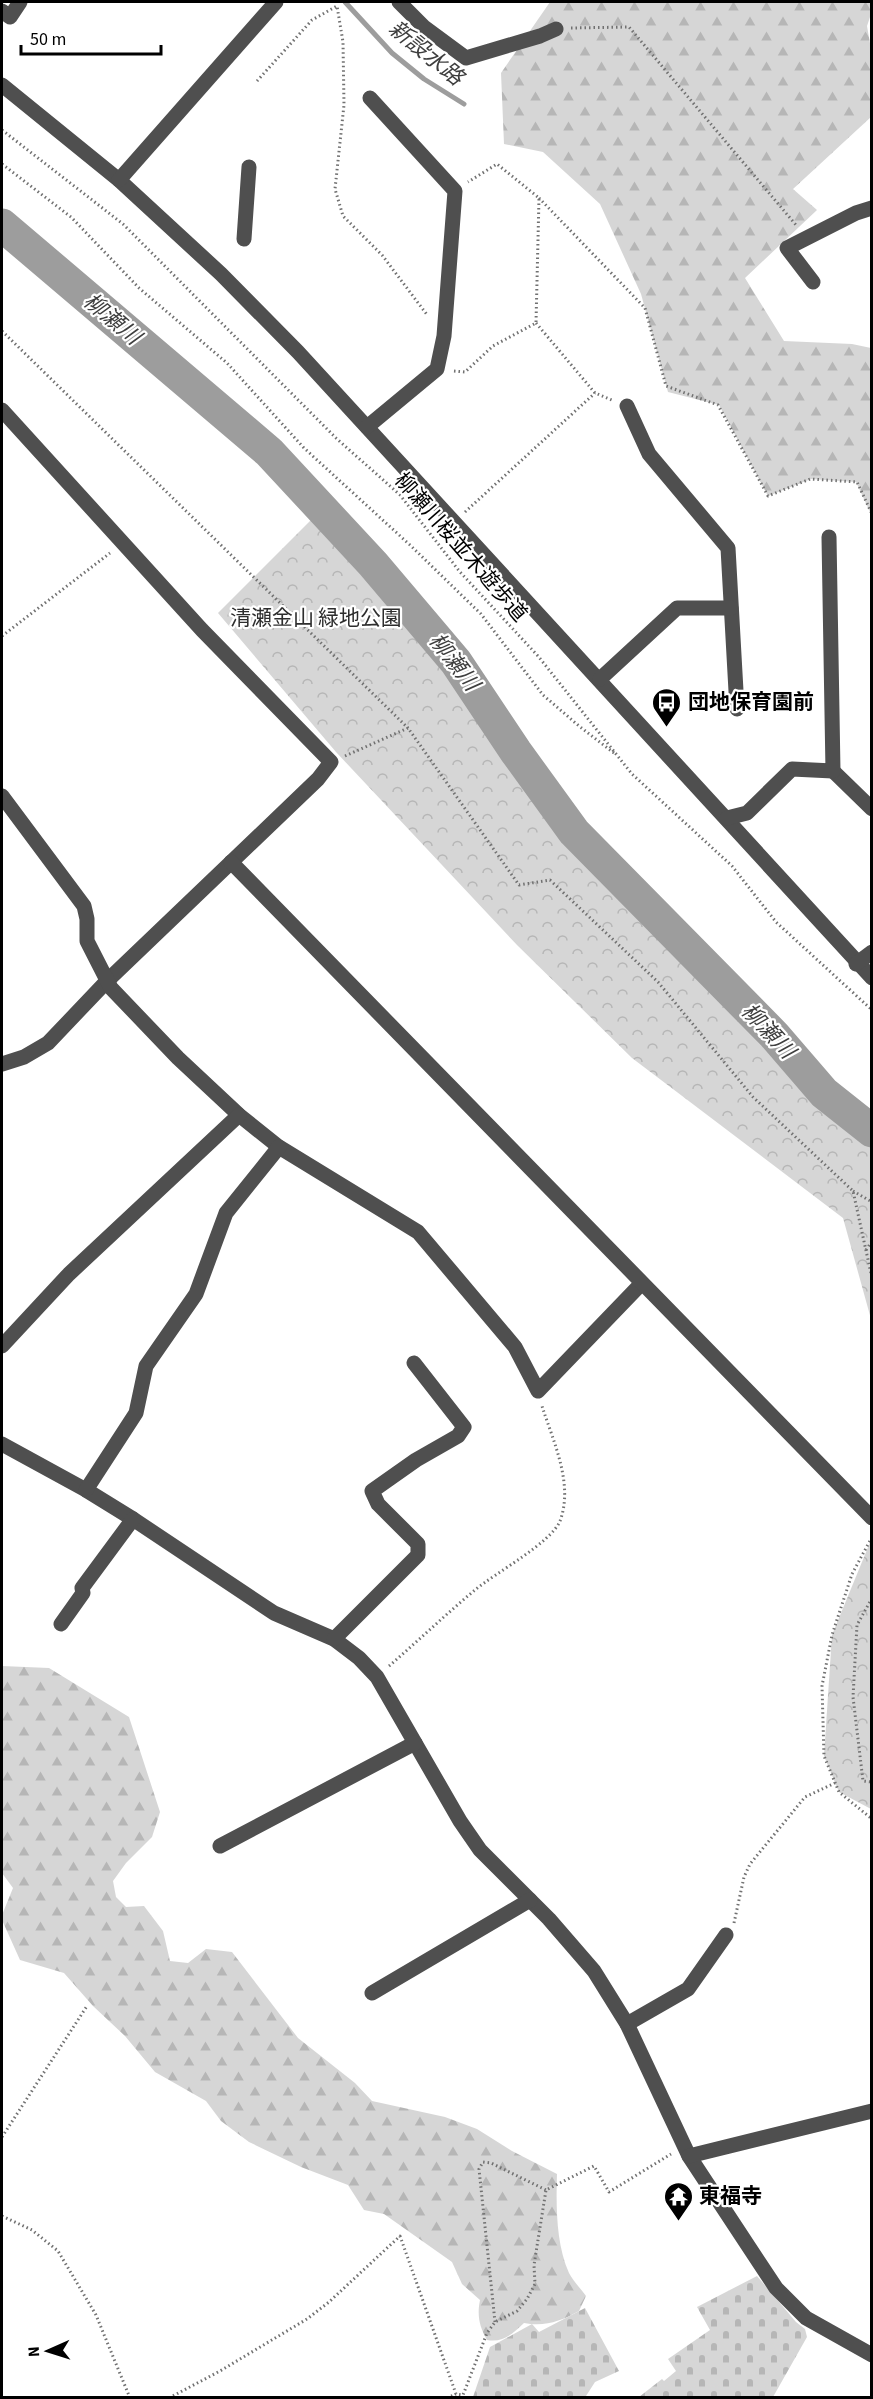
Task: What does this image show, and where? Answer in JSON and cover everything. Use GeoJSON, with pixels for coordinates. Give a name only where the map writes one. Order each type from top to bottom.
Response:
{"type":"FeatureCollection","features":[{"type":"Feature","properties":{"kind":"street"},"geometry":{"type":"LineString","coordinates":[[2,11],[10,17],[20,2]]}},
{"type":"Feature","properties":{"kind":"street"},"geometry":{"type":"LineString","coordinates":[[119,180],[276,2]]}},
{"type":"Feature","properties":{"kind":"street"},"geometry":{"type":"LineString","coordinates":[[399,2],[424,27],[466,58],[556,29]]}},
{"type":"Feature","properties":{"kind":"street"},"geometry":{"type":"LineString","coordinates":[[2,85],[119,180],[228,282],[298,352],[727,818],[856,964],[872,978]]}},
{"type":"Feature","properties":{"kind":"street"},"geometry":{"type":"LineString","coordinates":[[367,427],[437,369],[444,336],[455,191],[370,98]]}},
{"type":"Feature","properties":{"kind":"street"},"geometry":{"type":"LineString","coordinates":[[244,239],[249,167]]}},
{"type":"Feature","properties":{"kind":"street"},"geometry":{"type":"LineString","coordinates":[[813,282],[787,249],[856,213],[872,208]]}},
{"type":"Feature","properties":{"kind":"street"},"geometry":{"type":"LineString","coordinates":[[627,406],[650,454],[728,548],[737,709]]}},
{"type":"Feature","properties":{"kind":"street"},"geometry":{"type":"LineString","coordinates":[[2,410],[202,630],[332,762],[318,779],[107,981],[48,1043],[24,1057],[2,1064]]}},
{"type":"Feature","properties":{"kind":"street"},"geometry":{"type":"LineString","coordinates":[[829,537],[833,771]]}},
{"type":"Feature","properties":{"kind":"street"},"geometry":{"type":"LineString","coordinates":[[600,679],[677,608],[731,608]]}},
{"type":"Feature","properties":{"kind":"street"},"geometry":{"type":"LineString","coordinates":[[727,818],[747,813],[792,769],[833,771],[872,809]]}},
{"type":"Feature","properties":{"kind":"street"},"geometry":{"type":"LineString","coordinates":[[2,795],[84,906],[87,919],[87,942],[111,988],[178,1058],[239,1115],[279,1147],[418,1232],[515,1347],[538,1391],[641,1284]]}},
{"type":"Feature","properties":{"kind":"street"},"geometry":{"type":"LineString","coordinates":[[231,862],[872,1518]]}},
{"type":"Feature","properties":{"kind":"street"},"geometry":{"type":"LineString","coordinates":[[856,964],[872,952]]}},
{"type":"Feature","properties":{"kind":"street"},"geometry":{"type":"LineString","coordinates":[[2,1346],[69,1275],[239,1115]]}},
{"type":"Feature","properties":{"kind":"street"},"geometry":{"type":"LineString","coordinates":[[86,1490],[136,1413],[146,1366],[196,1294],[226,1213],[279,1147]]}},
{"type":"Feature","properties":{"kind":"street"},"geometry":{"type":"LineString","coordinates":[[334,1639],[418,1555],[418,1544],[378,1504],[372,1491],[416,1460],[458,1436],[464,1427],[414,1363]]}},
{"type":"Feature","properties":{"kind":"street"},"geometry":{"type":"LineString","coordinates":[[2,1444],[86,1490],[133,1519],[274,1612],[334,1639],[359,1658],[377,1677],[460,1821],[480,1850],[530,1899],[594,1971],[627,2024],[686,2151],[756,2259],[791,2304],[806,2318],[872,2355]]}},
{"type":"Feature","properties":{"kind":"street"},"geometry":{"type":"LineString","coordinates":[[61,1624],[83,1593],[82,1588],[133,1519]]}},
{"type":"Feature","properties":{"kind":"street"},"geometry":{"type":"LineString","coordinates":[[220,1846],[415,1743]]}},
{"type":"Feature","properties":{"kind":"street"},"geometry":{"type":"LineString","coordinates":[[372,1993],[530,1899]]}},
{"type":"Feature","properties":{"kind":"street"},"geometry":{"type":"LineString","coordinates":[[627,2024],[688,1989],[726,1935]]}},
{"type":"Feature","properties":{"kind":"street"},"geometry":{"type":"LineString","coordinates":[[686,2151],[872,2111]]}},
{"type":"Feature","properties":{"kind":"path"},"geometry":{"type":"LineString","coordinates":[[257,81],[312,20],[337,6],[343,42],[344,105],[335,189],[343,216],[381,255],[444,336]]}},
{"type":"Feature","properties":{"kind":"path"},"geometry":{"type":"LineString","coordinates":[[556,29],[629,27],[807,238]]}},
{"type":"Feature","properties":{"kind":"path","name":"柳瀬川桜並木遊歩道"},"geometry":{"type":"LineString","coordinates":[[2,130],[123,224],[336,438],[400,495],[460,572],[538,656],[632,774],[732,866],[776,922],[872,1010]]}},
{"type":"Feature","properties":{"kind":"path"},"geometry":{"type":"LineString","coordinates":[[2,164],[71,217],[138,288],[227,363],[304,448],[481,614],[543,695],[618,756]]}},
{"type":"Feature","properties":{"kind":"path"},"geometry":{"type":"LineString","coordinates":[[455,191],[497,164],[540,198],[645,308],[666,386],[718,405],[768,496],[810,479],[857,482],[872,514]]}},
{"type":"Feature","properties":{"kind":"path"},"geometry":{"type":"LineString","coordinates":[[540,198],[536,323],[595,393],[627,406]]}},
{"type":"Feature","properties":{"kind":"path"},"geometry":{"type":"LineString","coordinates":[[437,369],[465,372],[493,346],[536,323]]}},
{"type":"Feature","properties":{"kind":"path"},"geometry":{"type":"LineString","coordinates":[[2,331],[408,728],[519,885],[550,880],[658,982],[753,1097],[853,1191],[872,1202]]}},
{"type":"Feature","properties":{"kind":"path"},"geometry":{"type":"LineString","coordinates":[[454,521],[595,393]]}},
{"type":"Feature","properties":{"kind":"path"},"geometry":{"type":"LineString","coordinates":[[2,636],[123,543]]}},
{"type":"Feature","properties":{"kind":"path"},"geometry":{"type":"LineString","coordinates":[[332,762],[408,728]]}},
{"type":"Feature","properties":{"kind":"path"},"geometry":{"type":"LineString","coordinates":[[853,1191],[872,1278]]}},
{"type":"Feature","properties":{"kind":"path"},"geometry":{"type":"LineString","coordinates":[[866,1250],[872,1241]]}},
{"type":"Feature","properties":{"kind":"path"},"geometry":{"type":"LineString","coordinates":[[377,1677],[476,1588],[527,1553],[555,1529],[561,1520],[565,1482],[538,1391]]}},
{"type":"Feature","properties":{"kind":"path"},"geometry":{"type":"LineString","coordinates":[[872,1537],[852,1574],[835,1624],[822,1686],[824,1755],[838,1792],[872,1819]]}},
{"type":"Feature","properties":{"kind":"path"},"geometry":{"type":"LineString","coordinates":[[872,1599],[856,1625],[853,1697],[863,1781],[872,1782]]}},
{"type":"Feature","properties":{"kind":"path"},"geometry":{"type":"LineString","coordinates":[[726,1935],[734,1922],[744,1877],[750,1864],[805,1797],[835,1783]]}},
{"type":"Feature","properties":{"kind":"path"},"geometry":{"type":"LineString","coordinates":[[2,2138],[87,2006]]}},
{"type":"Feature","properties":{"kind":"path"},"geometry":{"type":"LineString","coordinates":[[546,2190],[594,2166],[609,2192],[686,2151]]}},
{"type":"Feature","properties":{"kind":"path"},"geometry":{"type":"LineString","coordinates":[[495,2322],[479,2169],[483,2162],[490,2163],[546,2190]]}},
{"type":"Feature","properties":{"kind":"path"},"geometry":{"type":"LineString","coordinates":[[447,2397],[456,2394],[463,2396],[487,2333],[495,2322],[517,2311],[535,2284],[534,2265],[546,2190]]}},
{"type":"Feature","properties":{"kind":"path"},"geometry":{"type":"LineString","coordinates":[[2,2216],[32,2230],[58,2251],[96,2315],[130,2397]]}},
{"type":"Feature","properties":{"kind":"path"},"geometry":{"type":"LineString","coordinates":[[169,2397],[220,2371],[307,2319],[329,2302],[400,2236],[456,2394]]}},
{"type":"Feature","properties":{"kind":"green space"},"geometry":{"type":"Polygon","coordinates":[[[550,2],[871,2],[871,14],[867,26],[871,49],[871,117],[793,189],[817,210],[745,278],[784,341],[852,344],[871,348],[871,514],[856,482],[811,479],[768,496],[719,405],[668,392],[641,294],[600,204],[543,152],[504,144],[501,73],[550,2]]]}},
{"type":"Feature","properties":{"kind":"green space","name":"清瀬金山 緑地公園"},"geometry":{"type":"Polygon","coordinates":[[[322,509],[574,832],[824,1093],[871,1131],[871,1319],[843,1218],[632,1058],[517,945],[336,752],[218,613],[322,509]]]}},
{"type":"Feature","properties":{"kind":"green space"},"geometry":{"type":"Polygon","coordinates":[[[871,1540],[871,1809],[839,1792],[824,1756],[832,1635],[871,1540]]]}},
{"type":"Feature","properties":{"kind":"green space"},"geometry":{"type":"Polygon","coordinates":[[[2,1666],[49,1668],[129,1717],[160,1812],[152,1837],[126,1863],[113,1881],[116,1897],[126,1907],[144,1906],[163,1931],[170,1961],[188,1963],[206,1949],[232,1952],[298,2038],[355,2083],[372,2101],[445,2117],[477,2129],[512,2151],[557,2174],[557,2212],[562,2250],[569,2273],[586,2296],[579,2311],[553,2322],[524,2323],[503,2339],[487,2340],[479,2320],[480,2300],[462,2284],[452,2262],[384,2214],[364,2210],[348,2185],[301,2167],[249,2142],[221,2121],[206,2101],[155,2072],[125,2036],[93,2006],[64,1973],[20,1960],[2,1920],[13,1888],[2,1873],[2,1666]]]}},
{"type":"Feature","properties":{"kind":"green space"},"geometry":{"type":"Polygon","coordinates":[[[757,2276],[796,2322],[805,2329],[807,2337],[773,2397],[639,2397],[676,2371],[668,2359],[710,2330],[697,2307],[757,2276]]]}},
{"type":"Feature","properties":{"kind":"green space"},"geometry":{"type":"Polygon","coordinates":[[[585,2308],[619,2371],[595,2382],[586,2396],[473,2397],[490,2347],[532,2324],[539,2332],[585,2308]]]}},
{"type":"Feature","properties":{"kind":"waterway","name":"新設水路"},"geometry":{"type":"LineString","coordinates":[[345,2],[392,53],[424,79],[464,104]]}},
{"type":"Feature","properties":{"kind":"waterway","name":"柳瀬川"},"geometry":{"type":"LineString","coordinates":[[2,225],[269,452],[373,564],[456,662],[516,752],[574,832],[774,1035],[824,1093],[872,1131]]}},
{"type":"Feature","properties":{"kind":"place","name":"団地保育園前"},"geometry":{"type":"Point","coordinates":[667,728]}},
{"type":"Feature","properties":{"kind":"place","name":"東福寺"},"geometry":{"type":"Point","coordinates":[678,2222]}}]}
